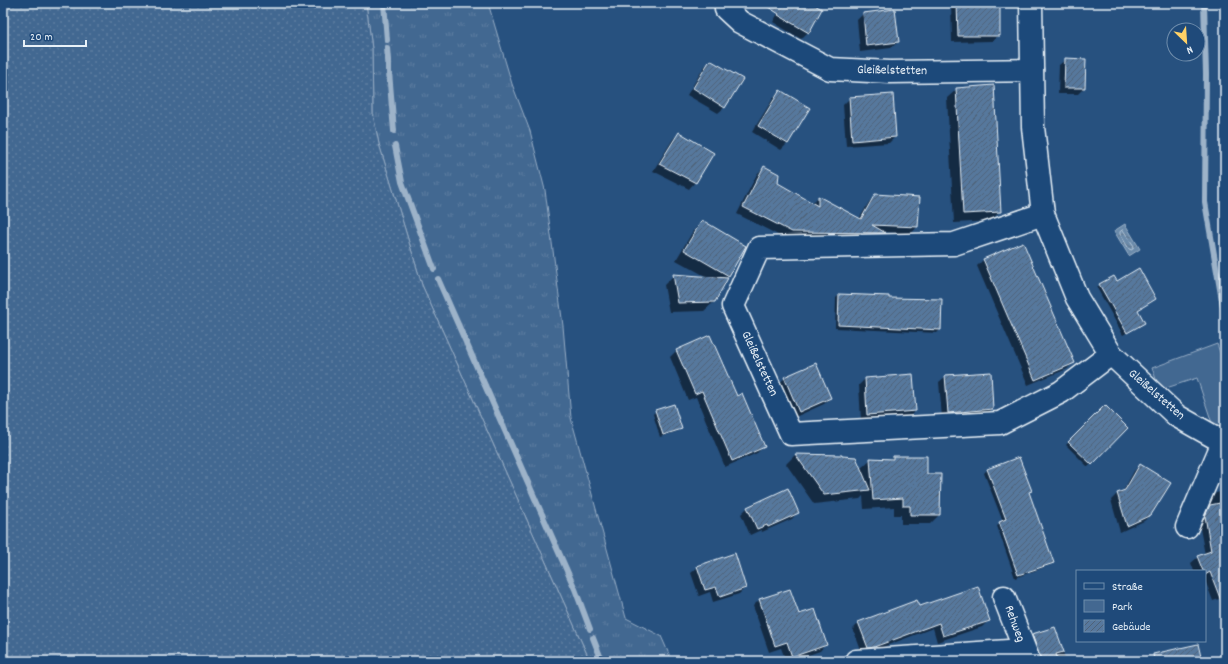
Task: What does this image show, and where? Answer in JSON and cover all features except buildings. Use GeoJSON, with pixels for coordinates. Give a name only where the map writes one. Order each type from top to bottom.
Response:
{"type":"FeatureCollection","features":[{"type":"Feature","properties":{"kind":"street","name":"Gleißelstetten"},"geometry":{"type":"LineString","coordinates":[[726,3],[726,10],[740,22],[830,69],[890,72],[1032,70]]}},
{"type":"Feature","properties":{"kind":"street","name":"Gleißelstetten"},"geometry":{"type":"LineString","coordinates":[[1032,3],[1033,127],[1043,214],[1077,298],[1110,354],[1177,416],[1224,442]]}},
{"type":"Feature","properties":{"kind":"street","name":"Gleißelstetten"},"geometry":{"type":"LineString","coordinates":[[1043,214],[954,244],[759,248],[733,306],[791,434],[1000,423],[1061,392],[1110,354]]}},
{"type":"Feature","properties":{"kind":"street"},"geometry":{"type":"LineString","coordinates":[[1187,527],[1224,442]]}},
{"type":"Feature","properties":{"kind":"street","name":"Rehweg"},"geometry":{"type":"LineString","coordinates":[[856,661],[1026,656],[1004,597]]}},
{"type":"Feature","properties":{"kind":"green space"},"geometry":{"type":"Polygon","coordinates":[[[3,3],[366,3],[372,49],[373,115],[379,144],[422,285],[590,661],[3,661],[3,3]]]}},
{"type":"Feature","properties":{"kind":"green space"},"geometry":{"type":"Polygon","coordinates":[[[366,3],[488,3],[512,84],[530,131],[545,190],[563,326],[571,418],[626,618],[661,636],[672,661],[590,661],[422,285],[379,144],[373,114],[372,49],[366,3]]]}},
{"type":"Feature","properties":{"kind":"green space"},"geometry":{"type":"Polygon","coordinates":[[[1217,344],[1225,366],[1225,426],[1214,429],[1197,378],[1160,390],[1152,368],[1217,344]]]}},
{"type":"Feature","properties":{"kind":"water"},"geometry":{"type":"Polygon","coordinates":[[[1125,224],[1140,249],[1129,256],[1114,231],[1125,224]]]}},
{"type":"Feature","properties":{"kind":"waterway"},"geometry":{"type":"LineString","coordinates":[[384,3],[387,40]]}},
{"type":"Feature","properties":{"kind":"waterway"},"geometry":{"type":"LineString","coordinates":[[1204,3],[1206,74],[1205,202],[1225,318]]}},
{"type":"Feature","properties":{"kind":"waterway"},"geometry":{"type":"LineString","coordinates":[[387,48],[394,131]]}},
{"type":"Feature","properties":{"kind":"waterway"},"geometry":{"type":"LineString","coordinates":[[395,146],[402,182],[434,269]]}},
{"type":"Feature","properties":{"kind":"waterway"},"geometry":{"type":"LineString","coordinates":[[438,279],[575,589],[590,629]]}},
{"type":"Feature","properties":{"kind":"waterway"},"geometry":{"type":"LineString","coordinates":[[593,638],[602,661]]}}]}
